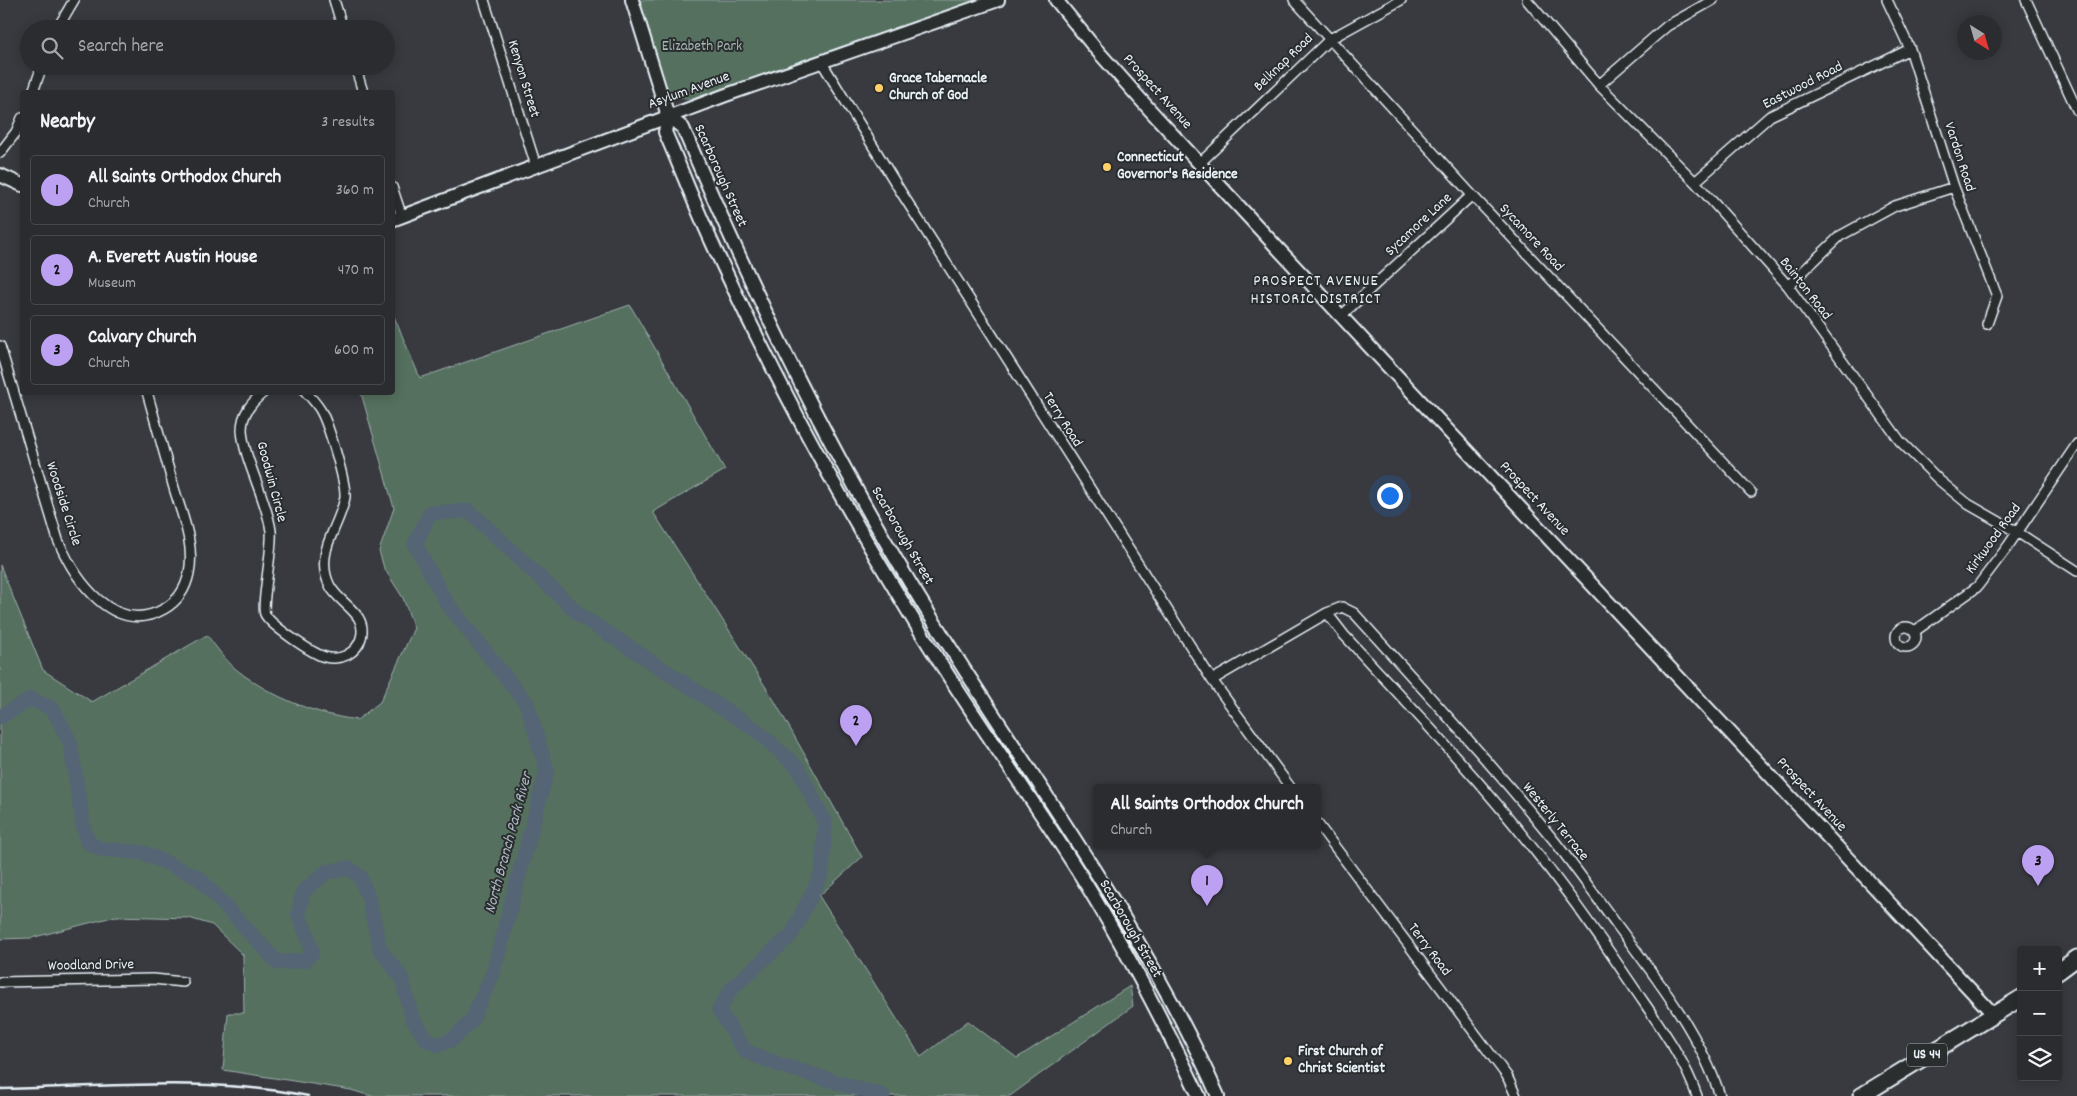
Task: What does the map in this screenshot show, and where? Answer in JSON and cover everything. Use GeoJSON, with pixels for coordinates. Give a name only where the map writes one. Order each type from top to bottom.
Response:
{"type":"FeatureCollection","features":[{"type":"Feature","properties":{"kind":"highway"},"geometry":{"type":"LineString","coordinates":[[2062,969],[2077,958]]}},
{"type":"Feature","properties":{"kind":"highway","name":"US 44"},"geometry":{"type":"LineString","coordinates":[[1860,1096],[2017,1001]]}},
{"type":"Feature","properties":{"kind":"main road"},"geometry":{"type":"LineString","coordinates":[[632,0],[668,116]]}},
{"type":"Feature","properties":{"kind":"main road","name":"Asylum Avenue"},"geometry":{"type":"LineString","coordinates":[[397,218],[668,116],[998,0]]}},
{"type":"Feature","properties":{"kind":"main road","name":"Prospect Avenue"},"geometry":{"type":"LineString","coordinates":[[1056,0],[1101,55],[1341,316],[1994,1015]]}},
{"type":"Feature","properties":{"kind":"main road","name":"Scarborough Street"},"geometry":{"type":"LineString","coordinates":[[1199,1096],[1131,960],[1080,874],[994,746],[912,618],[842,498],[763,350],[714,248],[665,132],[668,116],[683,128],[730,240],[779,343],[856,489],[925,608],[1095,868],[1145,952],[1218,1096]]}},
{"type":"Feature","properties":{"kind":"main road"},"geometry":{"type":"LineString","coordinates":[[0,176],[20,184]]}},
{"type":"Feature","properties":{"kind":"main road"},"geometry":{"type":"LineString","coordinates":[[714,248],[730,240]]}},
{"type":"Feature","properties":{"kind":"main road"},"geometry":{"type":"LineString","coordinates":[[763,350],[779,343]]}},
{"type":"Feature","properties":{"kind":"main road"},"geometry":{"type":"LineString","coordinates":[[842,498],[856,489]]}},
{"type":"Feature","properties":{"kind":"main road"},"geometry":{"type":"LineString","coordinates":[[912,618],[925,608]]}},
{"type":"Feature","properties":{"kind":"main road"},"geometry":{"type":"LineString","coordinates":[[994,746],[1008,737]]}},
{"type":"Feature","properties":{"kind":"main road"},"geometry":{"type":"LineString","coordinates":[[1080,874],[1095,868]]}},
{"type":"Feature","properties":{"kind":"main road"},"geometry":{"type":"LineString","coordinates":[[1131,960],[1145,952]]}},
{"type":"Feature","properties":{"kind":"street"},"geometry":{"type":"LineString","coordinates":[[62,20],[74,0]]}},
{"type":"Feature","properties":{"kind":"street"},"geometry":{"type":"LineString","coordinates":[[334,0],[340,20]]}},
{"type":"Feature","properties":{"kind":"street","name":"Kenyon Street"},"geometry":{"type":"LineString","coordinates":[[484,0],[536,166]]}},
{"type":"Feature","properties":{"kind":"street","name":"Sycamore Road"},"geometry":{"type":"LineString","coordinates":[[1294,0],[1472,195],[1751,492]]}},
{"type":"Feature","properties":{"kind":"street","name":"Belknap Road"},"geometry":{"type":"LineString","coordinates":[[1200,163],[1330,39],[1401,0]]}},
{"type":"Feature","properties":{"kind":"street","name":"Bainton Road"},"geometry":{"type":"LineString","coordinates":[[1527,0],[1599,85],[1695,182],[1788,286],[1900,441],[1939,480],[1968,504],[2017,532],[2077,571]]}},
{"type":"Feature","properties":{"kind":"street"},"geometry":{"type":"LineString","coordinates":[[1599,85],[1667,26],[1713,0]]}},
{"type":"Feature","properties":{"kind":"street","name":"Vardon Road"},"geometry":{"type":"LineString","coordinates":[[1887,0],[1910,49],[1954,186],[1997,296],[1988,324]]}},
{"type":"Feature","properties":{"kind":"street"},"geometry":{"type":"LineString","coordinates":[[2026,0],[2077,110]]}},
{"type":"Feature","properties":{"kind":"street","name":"Eastwood Road"},"geometry":{"type":"LineString","coordinates":[[1695,182],[1770,116],[1910,49]]}},
{"type":"Feature","properties":{"kind":"street","name":"Terry Road"},"geometry":{"type":"LineString","coordinates":[[821,61],[901,192],[1212,680],[1288,784]]}},
{"type":"Feature","properties":{"kind":"street"},"geometry":{"type":"LineString","coordinates":[[33,90],[39,75]]}},
{"type":"Feature","properties":{"kind":"street"},"geometry":{"type":"LineString","coordinates":[[358,75],[362,90]]}},
{"type":"Feature","properties":{"kind":"street"},"geometry":{"type":"LineString","coordinates":[[0,153],[16,132],[20,123]]}},
{"type":"Feature","properties":{"kind":"street"},"geometry":{"type":"LineString","coordinates":[[1788,286],[1840,236],[1895,206],[1954,186]]}},
{"type":"Feature","properties":{"kind":"street","name":"Sycamore Lane"},"geometry":{"type":"LineString","coordinates":[[1341,316],[1472,195]]}},
{"type":"Feature","properties":{"kind":"street"},"geometry":{"type":"LineString","coordinates":[[395,206],[397,218]]}},
{"type":"Feature","properties":{"kind":"street","name":"Woodside Circle"},"geometry":{"type":"LineString","coordinates":[[0,346],[58,540],[66,559],[88,590],[118,613],[134,616],[148,616],[172,604],[183,591],[189,572],[190,551],[187,528],[148,395]]}},
{"type":"Feature","properties":{"kind":"street","name":"Goodwin Circle"},"geometry":{"type":"LineString","coordinates":[[260,395],[245,412],[242,429],[271,531],[271,556],[264,611],[268,620],[282,632],[324,657],[335,658],[346,656],[354,651],[360,644],[363,631],[361,620],[330,586],[325,570],[324,553],[345,496],[331,439],[322,413],[309,395]]}},
{"type":"Feature","properties":{"kind":"street","name":"Kirkwood Road"},"geometry":{"type":"LineString","coordinates":[[1915,631],[1977,587],[2077,444]]}},
{"type":"Feature","properties":{"kind":"street","name":"Westerly Terrace"},"geometry":{"type":"LineString","coordinates":[[1212,680],[1327,613],[1342,607],[1354,613],[1473,745],[1557,844],[1647,965],[1685,1024],[1714,1076],[1720,1096]]}},
{"type":"Feature","properties":{"kind":"street"},"geometry":{"type":"LineString","coordinates":[[1327,613],[1344,635],[1458,758],[1541,859],[1597,932],[1668,1038],[1697,1096]]}},
{"type":"Feature","properties":{"kind":"street","name":"Terry Road"},"geometry":{"type":"LineString","coordinates":[[1321,828],[1507,1076],[1516,1096]]}},
{"type":"Feature","properties":{"kind":"street","name":"Woodland Drive"},"geometry":{"type":"LineString","coordinates":[[0,982],[153,979],[184,982]]}},
{"type":"Feature","properties":{"kind":"green space","name":"Elizabeth Park"},"geometry":{"type":"Polygon","coordinates":[[[640,0],[975,0],[692,99],[687,99],[679,98],[670,92],[665,84],[640,0]]]}},
{"type":"Feature","properties":{"kind":"green space"},"geometry":{"type":"Polygon","coordinates":[[[630,305],[725,470],[653,512],[774,700],[862,857],[819,896],[921,1057],[968,1021],[1017,1058],[1130,986],[1133,1006],[1010,1096],[371,1096],[351,1090],[223,1070],[228,1013],[244,1013],[243,955],[212,925],[189,918],[116,916],[31,938],[0,939],[0,565],[43,670],[92,702],[207,635],[233,666],[250,680],[264,688],[309,709],[357,720],[380,702],[414,628],[403,598],[384,568],[379,551],[394,508],[362,395],[395,395],[395,319],[420,378],[630,305]]]}},
{"type":"Feature","properties":{"kind":"waterway","name":"North Branch Park River"},"geometry":{"type":"LineString","coordinates":[[0,717],[31,699],[53,709],[70,742],[87,842],[101,849],[144,853],[199,878],[278,963],[305,960],[312,953],[307,934],[298,914],[303,892],[326,872],[349,868],[360,877],[369,899],[380,949],[402,978],[412,1018],[426,1039],[438,1045],[453,1039],[471,1021],[492,976],[547,771],[527,704],[446,602],[415,544],[430,513],[469,511],[581,616],[756,730],[798,768],[825,823],[822,873],[792,934],[731,989],[719,1010],[745,1051],[780,1065],[883,1096]]}},
{"type":"Feature","properties":{"kind":"railway"},"geometry":{"type":"LineString","coordinates":[[0,1089],[193,1084],[232,1086],[308,1096]]}},
{"type":"Feature","properties":{"kind":"place","name":"Grace Tabernacle Church of God"},"geometry":{"type":"Point","coordinates":[879,88]}},
{"type":"Feature","properties":{"kind":"place","name":"Connecticut Governor's Residence"},"geometry":{"type":"Point","coordinates":[1107,167]}},
{"type":"Feature","properties":{"kind":"place","name":"A. Everett Austin House"},"geometry":{"type":"Point","coordinates":[856,746]}},
{"type":"Feature","properties":{"kind":"place","name":"Calvary Church"},"geometry":{"type":"Point","coordinates":[2038,886]}},
{"type":"Feature","properties":{"kind":"place","name":"All Saints Orthodox Church"},"geometry":{"type":"Point","coordinates":[1207,906]}},
{"type":"Feature","properties":{"kind":"place","name":"First Church of Christ Scientist"},"geometry":{"type":"Point","coordinates":[1288,1061]}},
{"type":"Feature","properties":{"kind":"district","name":"PROSPECT AVENUE HISTORIC DISTRICT"},"geometry":{"type":"Point","coordinates":[1316,290]}}]}
